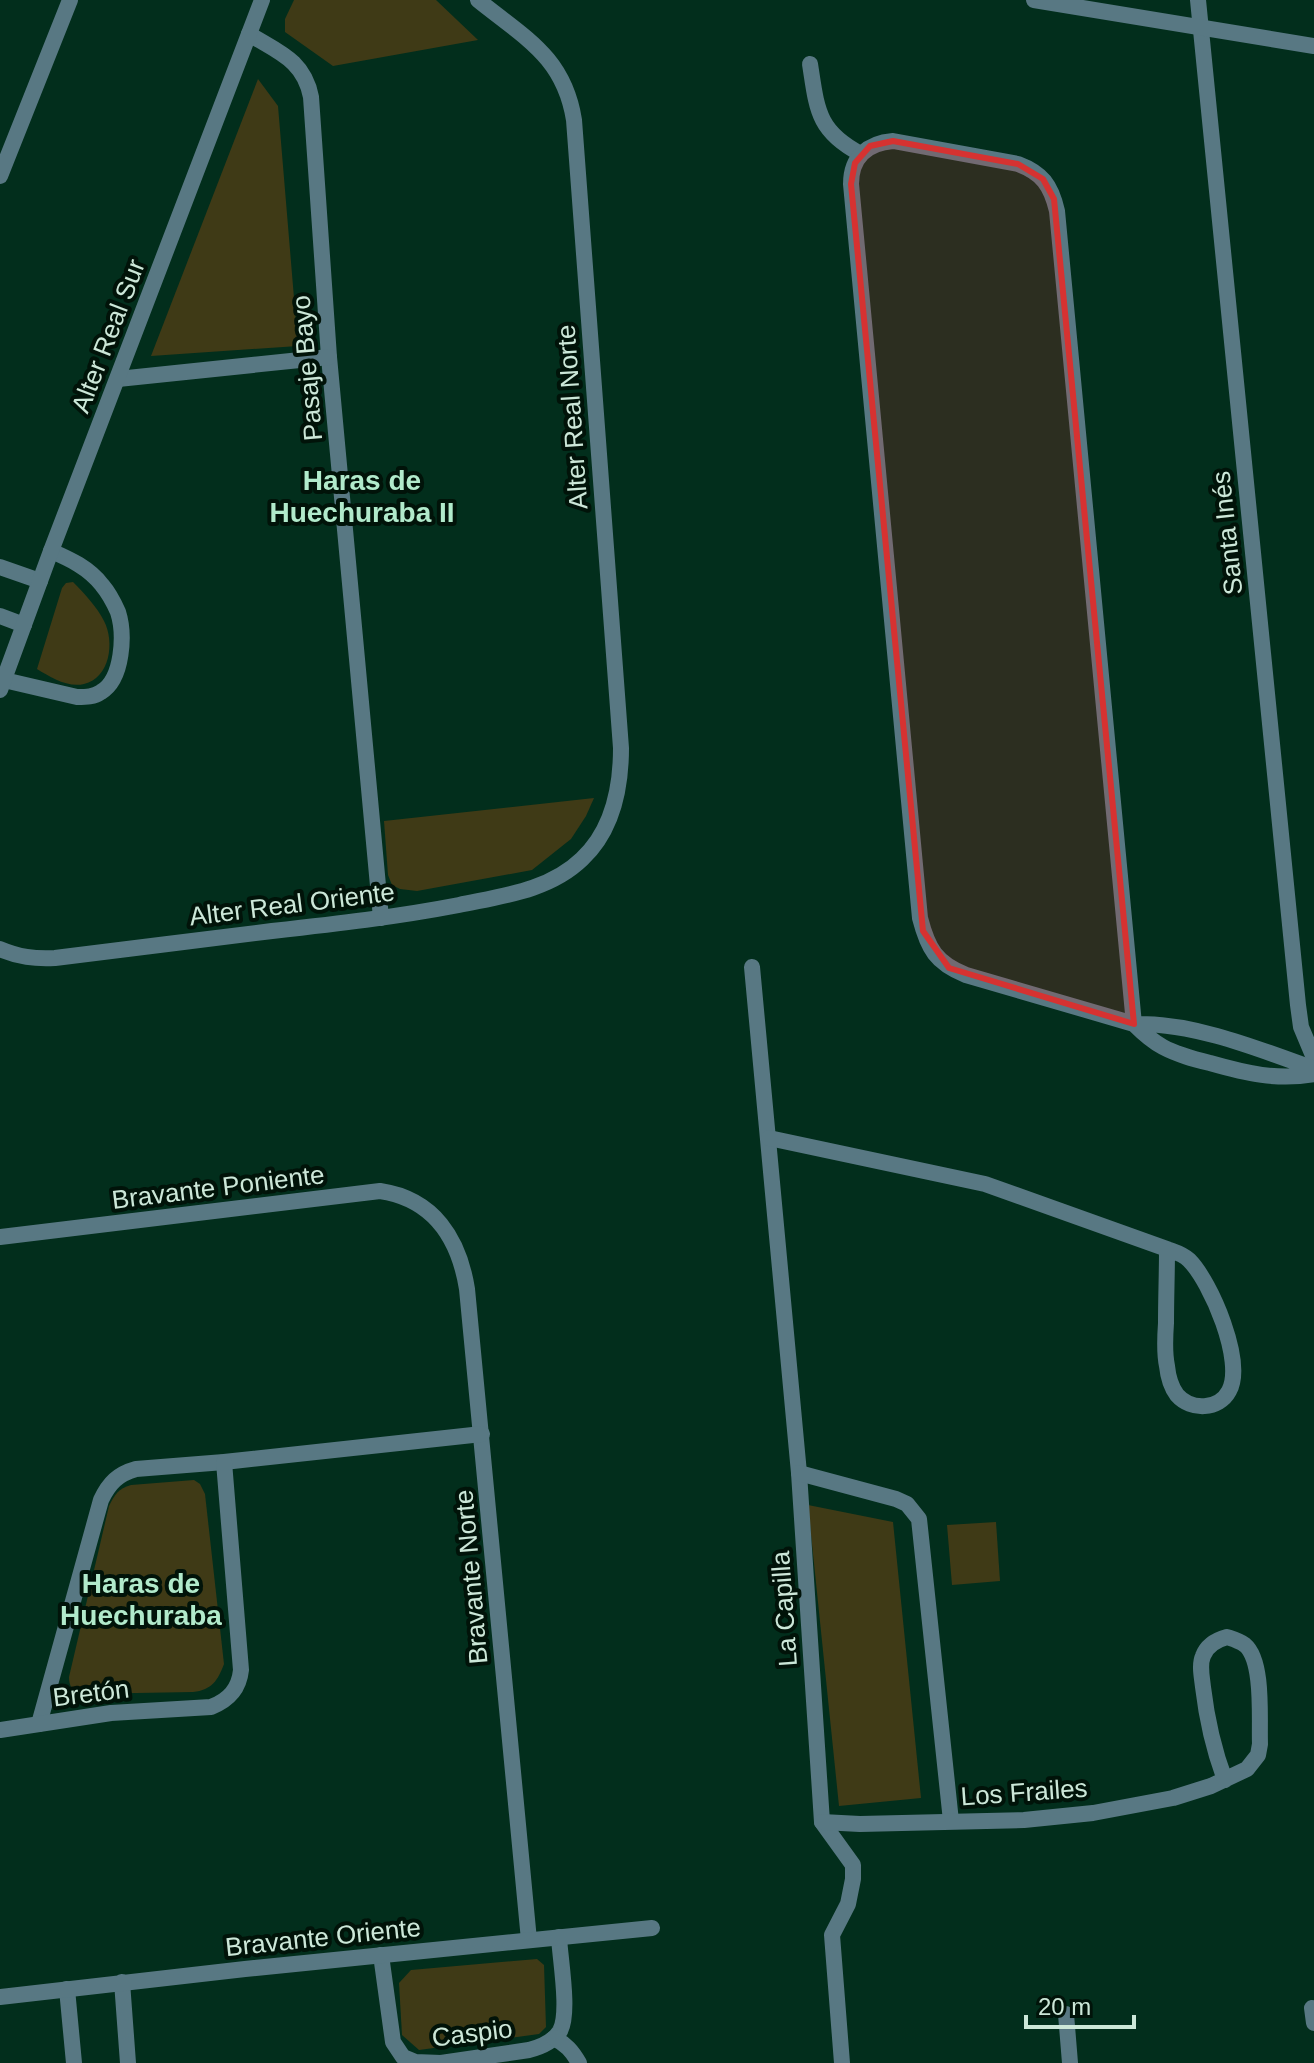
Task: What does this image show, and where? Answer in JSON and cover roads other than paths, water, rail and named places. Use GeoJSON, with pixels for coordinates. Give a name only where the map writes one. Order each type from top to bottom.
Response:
{"type":"FeatureCollection","features":[{"type":"Feature","properties":{"kind":"street"},"geometry":{"type":"LineString","coordinates":[[0,176],[70,0]]}},
{"type":"Feature","properties":{"kind":"street","name":"Alter Real Sur"},"geometry":{"type":"LineString","coordinates":[[2,685],[262,0]]}},
{"type":"Feature","properties":{"kind":"street","name":"Alter Real Norte"},"geometry":{"type":"LineString","coordinates":[[478,0],[553,63],[571,100],[574,120],[621,760],[619,794],[610,818],[583,859]]}},
{"type":"Feature","properties":{"kind":"street"},"geometry":{"type":"LineString","coordinates":[[1034,0],[1314,46]]}},
{"type":"Feature","properties":{"kind":"street","name":"Santa Inés"},"geometry":{"type":"LineString","coordinates":[[1198,0],[1298,1005],[1301,1027],[1314,1058]]}},
{"type":"Feature","properties":{"kind":"street","name":"Pasaje Bayo"},"geometry":{"type":"LineString","coordinates":[[249,34],[290,59],[304,75],[311,97],[329,357],[381,918]]}},
{"type":"Feature","properties":{"kind":"street"},"geometry":{"type":"LineString","coordinates":[[810,64],[818,112],[824,124],[846,146],[861,154]]}},
{"type":"Feature","properties":{"kind":"street"},"geometry":{"type":"LineString","coordinates":[[1314,1071],[1245,1045],[1176,1026],[1134,1024],[966,975],[949,968],[928,945],[920,918],[914,860],[851,184],[851,173],[861,154],[870,146],[893,141],[1018,164],[1032,169],[1050,188],[1054,199],[1134,1024],[1156,1042],[1184,1056],[1263,1076],[1301,1077],[1314,1071]]}},
{"type":"Feature","properties":{"kind":"street"},"geometry":{"type":"LineString","coordinates":[[118,379],[329,357]]}},
{"type":"Feature","properties":{"kind":"street"},"geometry":{"type":"LineString","coordinates":[[2,685],[89,697],[101,693],[117,674],[121,626],[112,599],[89,572],[71,559],[51,551]]}},
{"type":"Feature","properties":{"kind":"street"},"geometry":{"type":"LineString","coordinates":[[0,567],[40,581]]}},
{"type":"Feature","properties":{"kind":"street"},"geometry":{"type":"LineString","coordinates":[[0,616],[24,625]]}},
{"type":"Feature","properties":{"kind":"street","name":"Alter Real Oriente"},"geometry":{"type":"LineString","coordinates":[[0,949],[27,958],[55,958],[381,918],[529,890],[550,881],[583,859]]}},
{"type":"Feature","properties":{"kind":"street","name":"La Capilla"},"geometry":{"type":"LineString","coordinates":[[752,967],[799,1473],[822,1822]]}},
{"type":"Feature","properties":{"kind":"street"},"geometry":{"type":"LineString","coordinates":[[769,1138],[985,1184],[1167,1249],[1185,1257],[1195,1267],[1215,1300],[1229,1346],[1233,1383],[1222,1400],[1214,1405],[1195,1406],[1185,1402],[1170,1382],[1165,1351],[1167,1249]]}},
{"type":"Feature","properties":{"kind":"street","name":"Bravante Poniente"},"geometry":{"type":"LineString","coordinates":[[0,1237],[380,1191],[409,1198],[436,1217]]}},
{"type":"Feature","properties":{"kind":"street","name":"Bravante Norte"},"geometry":{"type":"LineString","coordinates":[[436,1217],[448,1233],[464,1269],[529,1940]]}},
{"type":"Feature","properties":{"kind":"street","name":"Bretón"},"geometry":{"type":"LineString","coordinates":[[224,1462],[241,1670],[235,1689],[221,1703],[211,1707],[111,1713],[39,1724],[101,1500],[114,1479],[136,1469],[482,1434]]}},
{"type":"Feature","properties":{"kind":"street"},"geometry":{"type":"LineString","coordinates":[[799,1473],[896,1499],[907,1504],[919,1519],[951,1821]]}},
{"type":"Feature","properties":{"kind":"street","name":"Los Frailes"},"geometry":{"type":"LineString","coordinates":[[822,1822],[860,1824],[1054,1819],[1173,1798],[1198,1791],[1240,1774],[1253,1764],[1260,1744],[1257,1665],[1245,1645],[1227,1637],[1211,1644],[1201,1660],[1208,1726],[1225,1780]]}},
{"type":"Feature","properties":{"kind":"street"},"geometry":{"type":"LineString","coordinates":[[0,1730],[39,1724]]}},
{"type":"Feature","properties":{"kind":"street"},"geometry":{"type":"LineString","coordinates":[[822,1822],[853,1865],[848,1904],[832,1935],[842,2063]]}},
{"type":"Feature","properties":{"kind":"street","name":"Bravante Oriente"},"geometry":{"type":"LineString","coordinates":[[0,1997],[652,1928]]}},
{"type":"Feature","properties":{"kind":"street"},"geometry":{"type":"LineString","coordinates":[[559,1937],[564,2009],[561,2030],[554,2038],[564,2043],[579,2063]]}},
{"type":"Feature","properties":{"kind":"street","name":"Caspio"},"geometry":{"type":"LineString","coordinates":[[381,1955],[391,2033],[403,2057],[415,2062],[441,2063],[543,2047],[554,2038]]}},
{"type":"Feature","properties":{"kind":"street"},"geometry":{"type":"LineString","coordinates":[[122,1982],[128,2063]]}},
{"type":"Feature","properties":{"kind":"street"},"geometry":{"type":"LineString","coordinates":[[67,1989],[74,2063]]}},
{"type":"Feature","properties":{"kind":"street"},"geometry":{"type":"LineString","coordinates":[[1066,2014],[1070,2063]]}},
{"type":"Feature","properties":{"kind":"district","name":"Haras de Huechuraba II"},"geometry":{"type":"Point","coordinates":[362,496]}},
{"type":"Feature","properties":{"kind":"district","name":"Haras de Huechuraba"},"geometry":{"type":"Point","coordinates":[141,1599]}}]}
